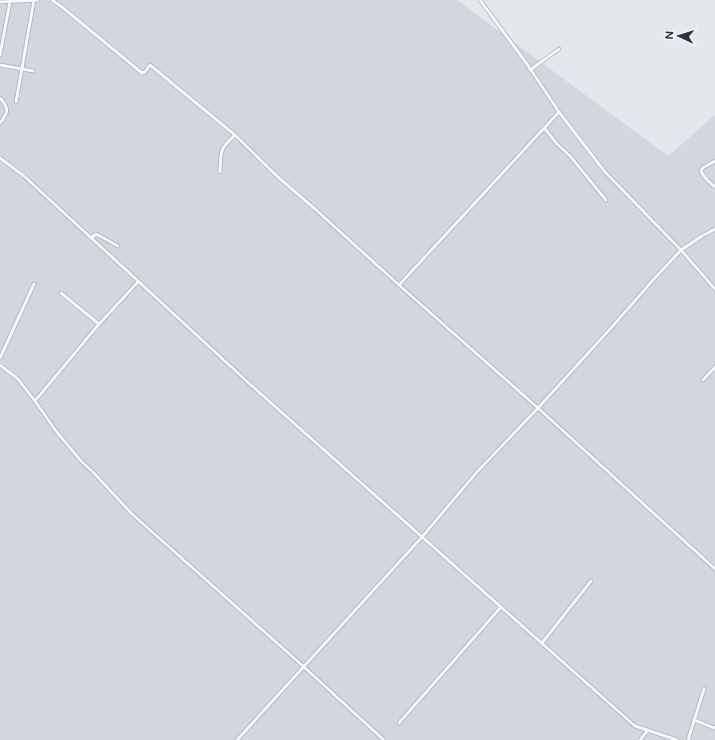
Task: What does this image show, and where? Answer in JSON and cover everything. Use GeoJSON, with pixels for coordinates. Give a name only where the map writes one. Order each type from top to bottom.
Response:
{"type":"FeatureCollection","features":[{"type":"Feature","properties":{"kind":"street"},"geometry":{"type":"LineString","coordinates":[[16,102],[34,0]]}},
{"type":"Feature","properties":{"kind":"street"},"geometry":{"type":"LineString","coordinates":[[0,2],[38,0]]}},
{"type":"Feature","properties":{"kind":"street"},"geometry":{"type":"LineString","coordinates":[[52,0],[142,73],[145,72],[150,65],[235,136],[278,177],[538,408],[715,569]]}},
{"type":"Feature","properties":{"kind":"street"},"geometry":{"type":"LineString","coordinates":[[480,0],[559,112],[610,178],[681,250],[715,289]]}},
{"type":"Feature","properties":{"kind":"street"},"geometry":{"type":"LineString","coordinates":[[0,55],[10,2]]}},
{"type":"Feature","properties":{"kind":"street"},"geometry":{"type":"LineString","coordinates":[[530,70],[559,49]]}},
{"type":"Feature","properties":{"kind":"street"},"geometry":{"type":"LineString","coordinates":[[0,65],[34,71]]}},
{"type":"Feature","properties":{"kind":"street"},"geometry":{"type":"LineString","coordinates":[[0,98],[6,105],[7,109],[6,114],[0,123]]}},
{"type":"Feature","properties":{"kind":"street"},"geometry":{"type":"LineString","coordinates":[[399,285],[559,112]]}},
{"type":"Feature","properties":{"kind":"street"},"geometry":{"type":"LineString","coordinates":[[545,128],[606,200]]}},
{"type":"Feature","properties":{"kind":"street"},"geometry":{"type":"LineString","coordinates":[[220,172],[222,150],[235,136]]}},
{"type":"Feature","properties":{"kind":"street"},"geometry":{"type":"LineString","coordinates":[[0,158],[24,176],[252,386],[635,726],[677,740]]}},
{"type":"Feature","properties":{"kind":"street"},"geometry":{"type":"LineString","coordinates":[[715,161],[704,167],[701,170],[701,173],[715,187]]}},
{"type":"Feature","properties":{"kind":"street"},"geometry":{"type":"LineString","coordinates":[[237,740],[422,537],[477,472],[611,328],[654,278],[681,250],[715,229]]}},
{"type":"Feature","properties":{"kind":"street"},"geometry":{"type":"LineString","coordinates":[[91,238],[96,234],[118,246]]}},
{"type":"Feature","properties":{"kind":"street"},"geometry":{"type":"LineString","coordinates":[[35,400],[99,324],[138,282]]}},
{"type":"Feature","properties":{"kind":"street"},"geometry":{"type":"LineString","coordinates":[[0,358],[34,284]]}},
{"type":"Feature","properties":{"kind":"street"},"geometry":{"type":"LineString","coordinates":[[61,293],[99,324]]}},
{"type":"Feature","properties":{"kind":"street"},"geometry":{"type":"LineString","coordinates":[[0,364],[18,378],[56,431],[81,461],[132,514],[384,740]]}},
{"type":"Feature","properties":{"kind":"street"},"geometry":{"type":"LineString","coordinates":[[703,380],[715,367]]}},
{"type":"Feature","properties":{"kind":"street"},"geometry":{"type":"LineString","coordinates":[[542,643],[591,581]]}},
{"type":"Feature","properties":{"kind":"street"},"geometry":{"type":"LineString","coordinates":[[399,722],[501,607]]}},
{"type":"Feature","properties":{"kind":"street"},"geometry":{"type":"LineString","coordinates":[[688,740],[704,689]]}},
{"type":"Feature","properties":{"kind":"street"},"geometry":{"type":"LineString","coordinates":[[694,720],[715,728]]}},
{"type":"Feature","properties":{"kind":"street"},"geometry":{"type":"LineString","coordinates":[[640,740],[648,730]]}},
{"type":"Feature","properties":{"kind":"shaded area"},"geometry":{"type":"Polygon","coordinates":[[[0,0],[457,0],[668,156],[715,115],[715,740],[0,740],[0,0]]]}}]}
